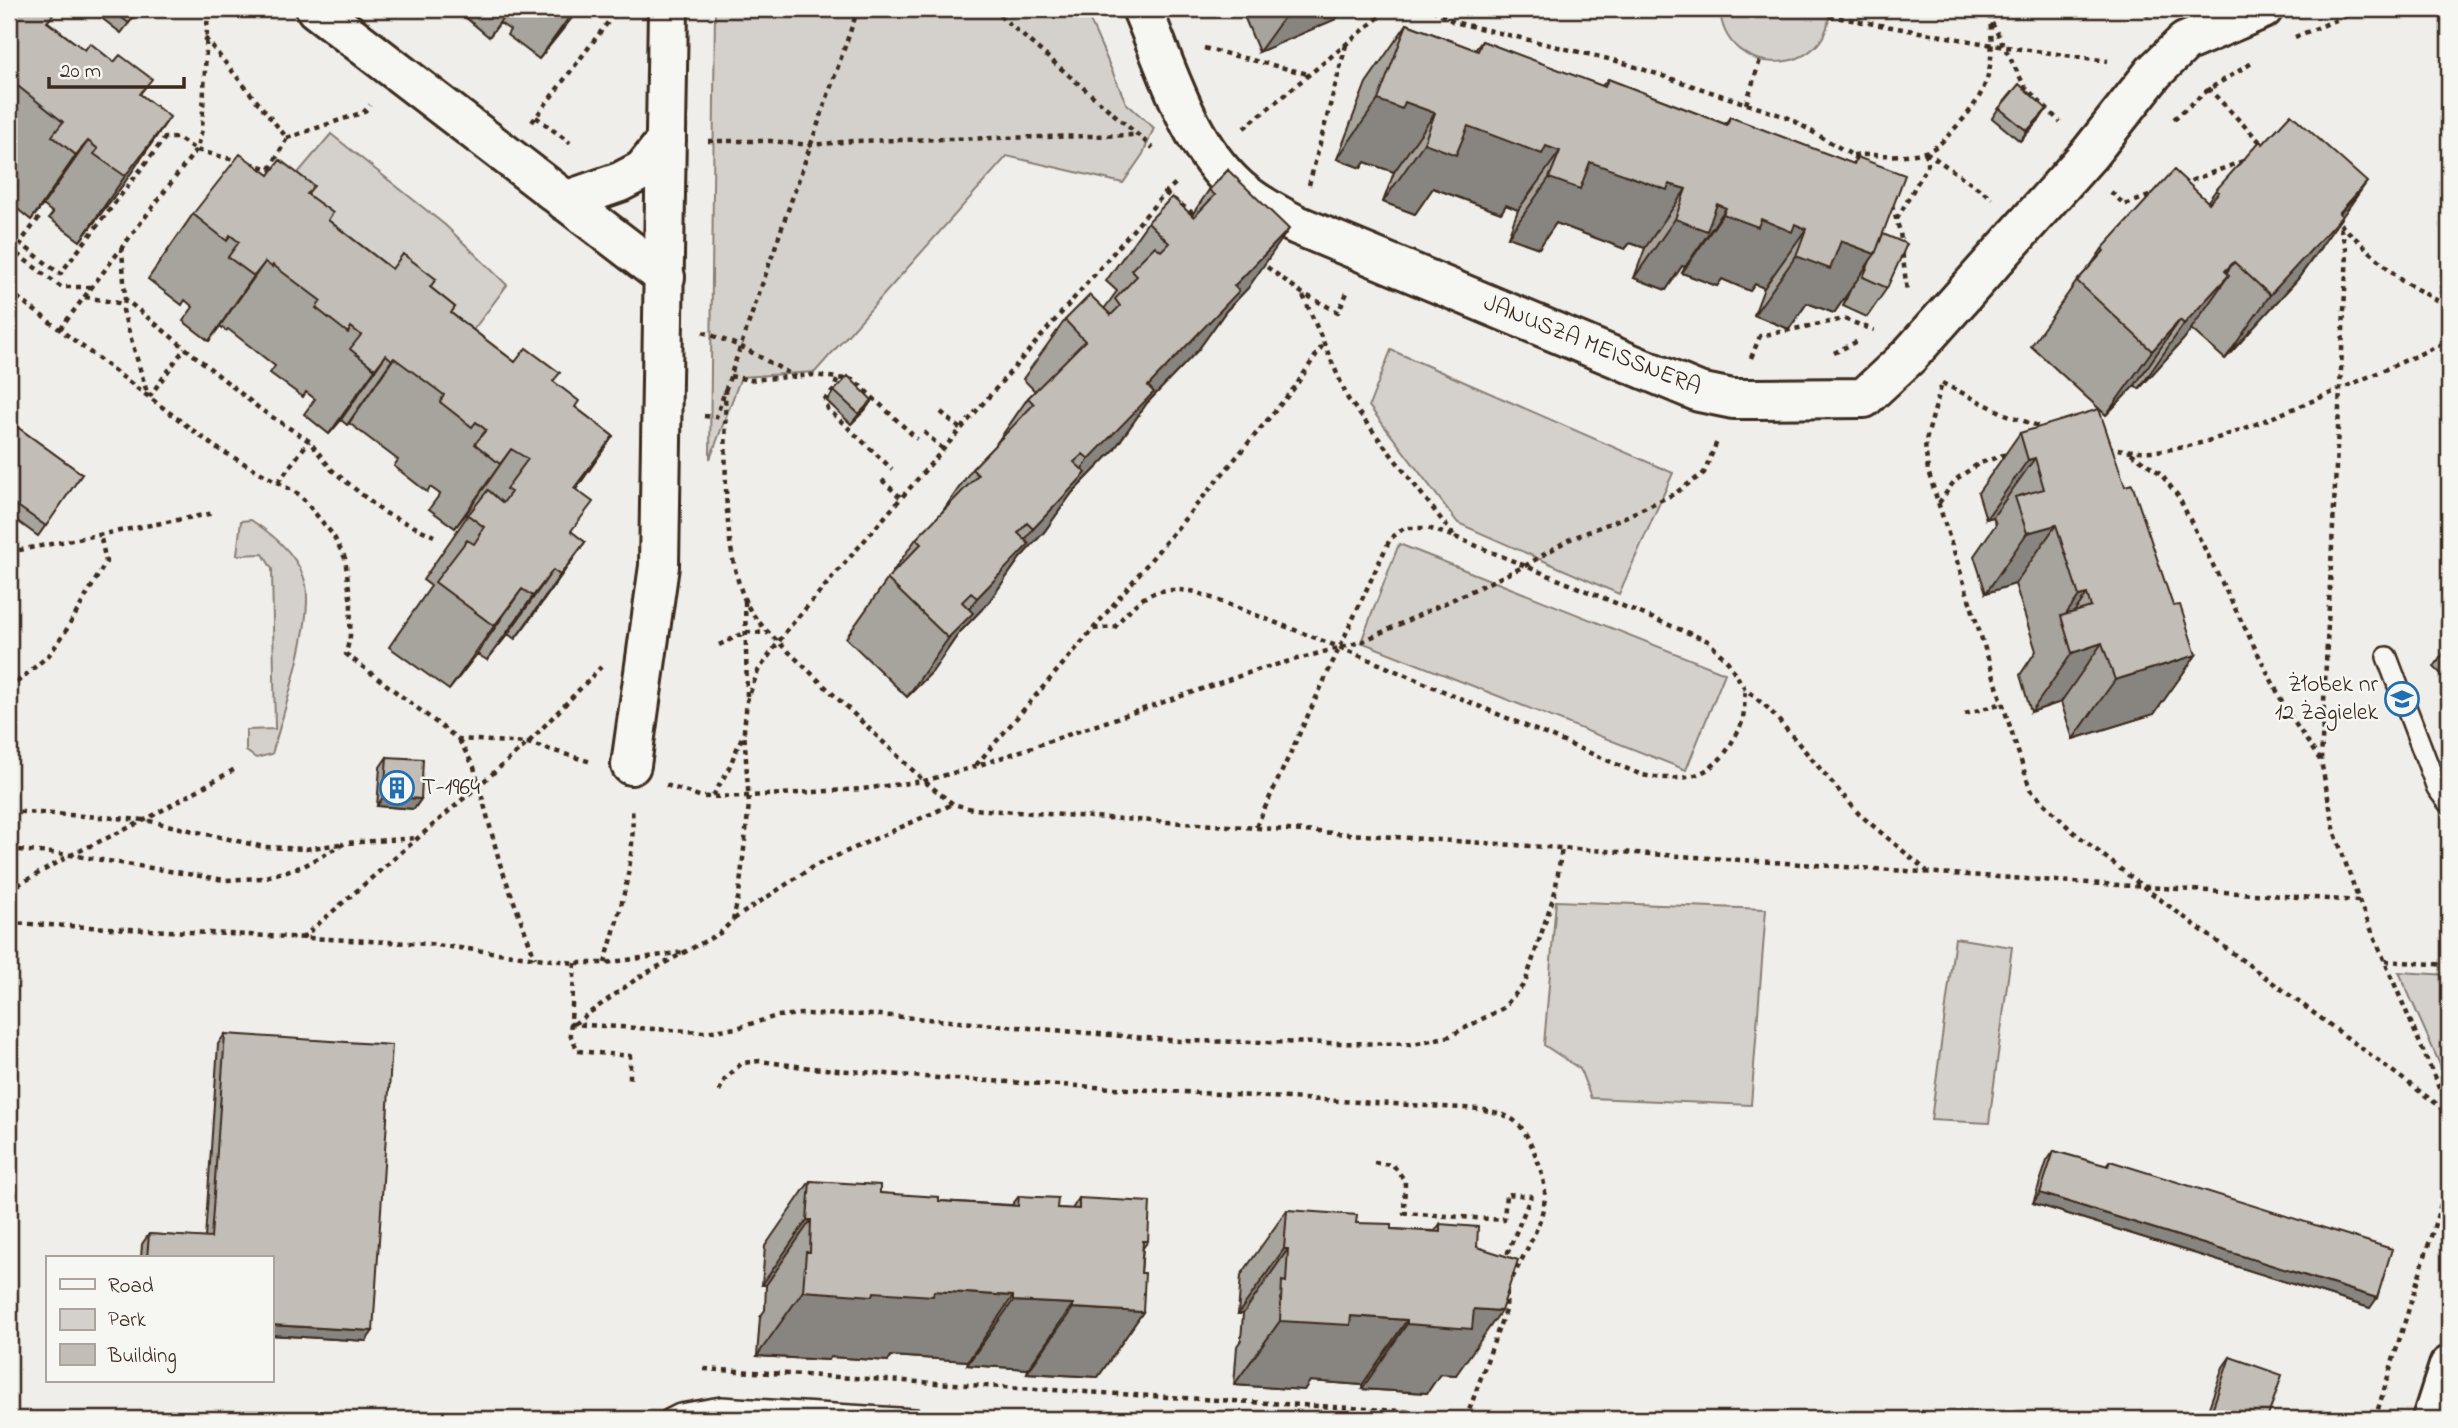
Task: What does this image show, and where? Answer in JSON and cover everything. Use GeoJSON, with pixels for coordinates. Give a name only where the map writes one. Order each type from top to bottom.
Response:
{"type":"FeatureCollection","features":[{"type":"Feature","properties":{"kind":"street"},"geometry":{"type":"LineString","coordinates":[[316,9],[665,277]]}},
{"type":"Feature","properties":{"kind":"street"},"geometry":{"type":"LineString","coordinates":[[631,782],[659,566],[668,9]]}},
{"type":"Feature","properties":{"kind":"street","name":"JANUSZA MEISSNERA"},"geometry":{"type":"LineString","coordinates":[[1142,9],[1189,121],[1210,156],[1238,188],[1264,208],[1297,225],[1699,392],[1733,399],[1864,398],[1909,356],[2090,153],[2154,72],[2185,42],[2263,9]]}},
{"type":"Feature","properties":{"kind":"street"},"geometry":{"type":"LineString","coordinates":[[565,201],[620,183],[643,170],[666,141]]}},
{"type":"Feature","properties":{"kind":"street"},"geometry":{"type":"LineString","coordinates":[[2432,1419],[2449,1366]]}},
{"type":"Feature","properties":{"kind":"lane"},"geometry":{"type":"LineString","coordinates":[[2387,657],[2437,788],[2449,804]]}},
{"type":"Feature","properties":{"kind":"lane"},"geometry":{"type":"LineString","coordinates":[[670,1419],[680,1414],[721,1407],[915,1419]]}},
{"type":"Feature","properties":{"kind":"path"},"geometry":{"type":"LineString","coordinates":[[60,330],[196,150],[202,130],[208,9]]}},
{"type":"Feature","properties":{"kind":"path"},"geometry":{"type":"LineString","coordinates":[[507,156],[618,9]]}},
{"type":"Feature","properties":{"kind":"path"},"geometry":{"type":"LineString","coordinates":[[716,416],[858,9]]}},
{"type":"Feature","properties":{"kind":"path"},"geometry":{"type":"LineString","coordinates":[[992,9],[1161,154]]}},
{"type":"Feature","properties":{"kind":"path"},"geometry":{"type":"LineString","coordinates":[[1241,130],[1389,9]]}},
{"type":"Feature","properties":{"kind":"path"},"geometry":{"type":"LineString","coordinates":[[1432,9],[1454,22],[1621,62],[1789,118],[1852,155],[1860,163]]}},
{"type":"Feature","properties":{"kind":"path"},"geometry":{"type":"LineString","coordinates":[[1852,155],[1926,152],[1939,145],[1969,114],[1989,79],[1993,45],[1989,9]]}},
{"type":"Feature","properties":{"kind":"path"},"geometry":{"type":"LineString","coordinates":[[2284,44],[2363,9]]}},
{"type":"Feature","properties":{"kind":"path"},"geometry":{"type":"LineString","coordinates":[[1829,16],[1993,45],[2110,61]]}},
{"type":"Feature","properties":{"kind":"path"},"geometry":{"type":"LineString","coordinates":[[1990,20],[2025,87],[2119,180],[2101,201]]}},
{"type":"Feature","properties":{"kind":"path"},"geometry":{"type":"LineString","coordinates":[[205,38],[287,138]]}},
{"type":"Feature","properties":{"kind":"path"},"geometry":{"type":"LineString","coordinates":[[1298,181],[1307,189],[1346,44]]}},
{"type":"Feature","properties":{"kind":"path"},"geometry":{"type":"LineString","coordinates":[[1205,59],[1199,47],[1309,75]]}},
{"type":"Feature","properties":{"kind":"path"},"geometry":{"type":"LineString","coordinates":[[2165,127],[2209,89],[2263,57]]}},
{"type":"Feature","properties":{"kind":"path"},"geometry":{"type":"LineString","coordinates":[[1746,104],[1760,60]]}},
{"type":"Feature","properties":{"kind":"path"},"geometry":{"type":"LineString","coordinates":[[39,218],[20,243],[60,275],[165,138],[178,138],[196,150],[270,169],[287,138],[364,112],[396,71]]}},
{"type":"Feature","properties":{"kind":"path"},"geometry":{"type":"LineString","coordinates":[[2209,89],[2270,151]]}},
{"type":"Feature","properties":{"kind":"path"},"geometry":{"type":"LineString","coordinates":[[536,117],[570,143]]}},
{"type":"Feature","properties":{"kind":"path"},"geometry":{"type":"LineString","coordinates":[[1235,118],[1241,130],[1251,138]]}},
{"type":"Feature","properties":{"kind":"path"},"geometry":{"type":"LineString","coordinates":[[666,141],[771,141],[811,145],[853,141],[1138,135]]}},
{"type":"Feature","properties":{"kind":"path"},"geometry":{"type":"LineString","coordinates":[[1926,152],[1993,198]]}},
{"type":"Feature","properties":{"kind":"path"},"geometry":{"type":"LineString","coordinates":[[1896,220],[1928,164],[1926,152]]}},
{"type":"Feature","properties":{"kind":"path"},"geometry":{"type":"LineString","coordinates":[[2173,187],[2258,156]]}},
{"type":"Feature","properties":{"kind":"path"},"geometry":{"type":"LineString","coordinates":[[2110,191],[2125,205],[2161,191]]}},
{"type":"Feature","properties":{"kind":"path"},"geometry":{"type":"LineString","coordinates":[[747,701],[758,671],[778,641],[1165,193]]}},
{"type":"Feature","properties":{"kind":"path"},"geometry":{"type":"LineString","coordinates":[[1889,197],[1900,232],[1907,297]]}},
{"type":"Feature","properties":{"kind":"path"},"geometry":{"type":"LineString","coordinates":[[2330,214],[2402,281],[2449,307]]}},
{"type":"Feature","properties":{"kind":"path"},"geometry":{"type":"LineString","coordinates":[[2339,223],[2347,252],[2320,761],[2335,832],[2359,901],[2439,1088],[2449,1103]]}},
{"type":"Feature","properties":{"kind":"path"},"geometry":{"type":"LineString","coordinates":[[122,247],[126,323],[149,398]]}},
{"type":"Feature","properties":{"kind":"path"},"geometry":{"type":"LineString","coordinates":[[9,248],[61,287],[92,287]]}},
{"type":"Feature","properties":{"kind":"path"},"geometry":{"type":"LineString","coordinates":[[9,291],[215,446],[300,495],[333,536],[345,558],[351,604],[346,654],[458,739],[474,767],[499,864],[535,958]]}},
{"type":"Feature","properties":{"kind":"path"},"geometry":{"type":"LineString","coordinates":[[1301,293],[1348,399],[1455,537]]}},
{"type":"Feature","properties":{"kind":"path"},"geometry":{"type":"LineString","coordinates":[[85,297],[124,302],[260,408],[309,441],[331,470],[383,512],[434,536]]}},
{"type":"Feature","properties":{"kind":"path"},"geometry":{"type":"LineString","coordinates":[[1751,360],[1760,336],[1844,319],[1877,332],[1824,355]]}},
{"type":"Feature","properties":{"kind":"path"},"geometry":{"type":"LineString","coordinates":[[664,327],[706,332],[740,346],[796,377]]}},
{"type":"Feature","properties":{"kind":"path"},"geometry":{"type":"LineString","coordinates":[[2131,453],[2188,447],[2240,430],[2341,390],[2449,341]]}},
{"type":"Feature","properties":{"kind":"path"},"geometry":{"type":"LineString","coordinates":[[974,767],[1295,387],[1323,345]]}},
{"type":"Feature","properties":{"kind":"path"},"geometry":{"type":"LineString","coordinates":[[149,398],[185,348]]}},
{"type":"Feature","properties":{"kind":"path"},"geometry":{"type":"LineString","coordinates":[[1738,356],[1763,362]]}},
{"type":"Feature","properties":{"kind":"path"},"geometry":{"type":"LineString","coordinates":[[1951,373],[1942,383],[1926,444],[1928,471],[2030,789],[2071,830],[2142,886],[2449,1113]]}},
{"type":"Feature","properties":{"kind":"path"},"geometry":{"type":"LineString","coordinates":[[730,376],[750,380],[814,375],[836,380],[854,380],[917,439]]}},
{"type":"Feature","properties":{"kind":"path"},"geometry":{"type":"LineString","coordinates":[[836,380],[834,390],[825,398],[828,409],[892,469]]}},
{"type":"Feature","properties":{"kind":"path"},"geometry":{"type":"LineString","coordinates":[[1942,383],[2005,414],[2054,432]]}},
{"type":"Feature","properties":{"kind":"path"},"geometry":{"type":"LineString","coordinates":[[726,389],[728,523],[734,569],[745,601],[747,701],[744,730],[748,796],[739,894],[733,920]]}},
{"type":"Feature","properties":{"kind":"path"},"geometry":{"type":"LineString","coordinates":[[941,412],[961,429]]}},
{"type":"Feature","properties":{"kind":"path"},"geometry":{"type":"LineString","coordinates":[[924,432],[943,449]]}},
{"type":"Feature","properties":{"kind":"path"},"geometry":{"type":"LineString","coordinates":[[278,482],[309,441]]}},
{"type":"Feature","properties":{"kind":"path"},"geometry":{"type":"LineString","coordinates":[[2105,446],[2131,453],[2160,473],[2178,496],[2288,713],[2320,761]]}},
{"type":"Feature","properties":{"kind":"path"},"geometry":{"type":"LineString","coordinates":[[1938,504],[1955,480],[1978,464],[2018,450]]}},
{"type":"Feature","properties":{"kind":"path"},"geometry":{"type":"LineString","coordinates":[[702,797],[862,789],[924,781],[974,767],[1260,669],[1361,642],[1525,566],[1568,540],[1674,494],[1704,472]]}},
{"type":"Feature","properties":{"kind":"path"},"geometry":{"type":"LineString","coordinates":[[882,481],[901,498]]}},
{"type":"Feature","properties":{"kind":"path"},"geometry":{"type":"LineString","coordinates":[[9,552],[214,513]]}},
{"type":"Feature","properties":{"kind":"path"},"geometry":{"type":"LineString","coordinates":[[1256,827],[1390,539],[1404,528],[1427,528],[1708,641],[1728,662],[1745,689],[1769,709],[1859,814],[1927,872]]}},
{"type":"Feature","properties":{"kind":"path"},"geometry":{"type":"LineString","coordinates":[[9,690],[49,654],[64,635],[106,562],[100,534]]}},
{"type":"Feature","properties":{"kind":"path"},"geometry":{"type":"LineString","coordinates":[[1093,629],[1115,627],[1133,604],[1157,591],[1178,589],[1196,592],[1339,647],[1642,775],[1668,780],[1694,777],[1714,766],[1727,751],[1742,722],[1745,689]]}},
{"type":"Feature","properties":{"kind":"path"},"geometry":{"type":"LineString","coordinates":[[745,601],[769,633],[924,781],[953,804],[972,809],[2359,901]]}},
{"type":"Feature","properties":{"kind":"path"},"geometry":{"type":"LineString","coordinates":[[719,645],[746,632],[769,633]]}},
{"type":"Feature","properties":{"kind":"path"},"geometry":{"type":"LineString","coordinates":[[302,938],[528,743],[603,665]]}},
{"type":"Feature","properties":{"kind":"path"},"geometry":{"type":"LineString","coordinates":[[1965,715],[2003,703]]}},
{"type":"Feature","properties":{"kind":"path"},"geometry":{"type":"LineString","coordinates":[[712,797],[728,770],[744,730]]}},
{"type":"Feature","properties":{"kind":"path"},"geometry":{"type":"LineString","coordinates":[[458,739],[528,743]]}},
{"type":"Feature","properties":{"kind":"path"},"geometry":{"type":"LineString","coordinates":[[9,890],[71,855],[145,820],[235,769]]}},
{"type":"Feature","properties":{"kind":"path"},"geometry":{"type":"LineString","coordinates":[[605,963],[627,891],[634,837],[631,782]]}},
{"type":"Feature","properties":{"kind":"path"},"geometry":{"type":"LineString","coordinates":[[572,1024],[639,977],[720,933],[733,920],[814,866],[953,804]]}},
{"type":"Feature","properties":{"kind":"path"},"geometry":{"type":"LineString","coordinates":[[9,811],[145,820],[264,847],[306,849],[419,837]]}},
{"type":"Feature","properties":{"kind":"path"},"geometry":{"type":"LineString","coordinates":[[9,849],[71,855],[225,880],[262,878],[303,866],[345,843]]}},
{"type":"Feature","properties":{"kind":"path"},"geometry":{"type":"LineString","coordinates":[[572,1024],[704,1032],[737,1028],[790,1015],[880,1015],[1180,1041],[1413,1044],[1450,1036],[1503,1008],[1525,983],[1555,892],[1562,848]]}},
{"type":"Feature","properties":{"kind":"path"},"geometry":{"type":"LineString","coordinates":[[9,923],[429,944],[575,963],[605,963],[689,951]]}},
{"type":"Feature","properties":{"kind":"path"},"geometry":{"type":"LineString","coordinates":[[2385,961],[2449,965]]}},
{"type":"Feature","properties":{"kind":"path"},"geometry":{"type":"LineString","coordinates":[[575,963],[570,1034],[578,1051],[630,1056],[630,1083]]}},
{"type":"Feature","properties":{"kind":"path"},"geometry":{"type":"LineString","coordinates":[[719,1091],[725,1079],[742,1063],[760,1061],[811,1068],[938,1078],[1502,1113],[1520,1125],[1536,1157],[1545,1195],[1536,1227],[1507,1288]]}},
{"type":"Feature","properties":{"kind":"path"},"geometry":{"type":"LineString","coordinates":[[1374,1163],[1393,1165],[1405,1181],[1404,1213],[1504,1220],[1506,1194],[1531,1196],[1508,1252],[1508,1264]]}},
{"type":"Feature","properties":{"kind":"path"},"geometry":{"type":"LineString","coordinates":[[2375,1419],[2449,1178]]}},
{"type":"Feature","properties":{"kind":"path"},"geometry":{"type":"LineString","coordinates":[[704,1369],[1467,1417],[1506,1308],[1508,1276]]}},
{"type":"Feature","properties":{"kind":"green space"},"geometry":{"type":"Polygon","coordinates":[[[715,9],[1085,9],[1126,103],[1154,128],[1143,154],[1123,183],[1007,156],[815,372],[741,377],[710,459],[715,9]]]}},
{"type":"Feature","properties":{"kind":"green space"},"geometry":{"type":"Polygon","coordinates":[[[1720,9],[1829,9],[1825,32],[1814,48],[1797,58],[1777,62],[1757,59],[1739,49],[1726,33],[1720,9]]]}},
{"type":"Feature","properties":{"kind":"green space"},"geometry":{"type":"Polygon","coordinates":[[[331,134],[445,225],[507,285],[471,333],[275,200],[331,134]]]}},
{"type":"Feature","properties":{"kind":"green space"},"geometry":{"type":"Polygon","coordinates":[[[1391,350],[1673,473],[1619,594],[1458,523],[1369,406],[1391,350]]]}},
{"type":"Feature","properties":{"kind":"green space"},"geometry":{"type":"Polygon","coordinates":[[[251,520],[277,540],[292,556],[303,575],[307,602],[296,669],[272,754],[256,758],[246,751],[246,730],[275,729],[272,569],[263,554],[237,555],[241,521],[251,520]]]}},
{"type":"Feature","properties":{"kind":"green space"},"geometry":{"type":"Polygon","coordinates":[[[1399,544],[1725,673],[1686,770],[1361,642],[1399,544]]]}},
{"type":"Feature","properties":{"kind":"green space"},"geometry":{"type":"Polygon","coordinates":[[[1556,901],[1766,909],[1751,1105],[1591,1098],[1580,1069],[1544,1045],[1556,901]]]}},
{"type":"Feature","properties":{"kind":"green space"},"geometry":{"type":"Polygon","coordinates":[[[1955,938],[2012,947],[1989,1123],[1931,1120],[1955,938]]]}},
{"type":"Feature","properties":{"kind":"green space"},"geometry":{"type":"Polygon","coordinates":[[[2399,972],[2449,975],[2449,1085],[2399,972]]]}},
{"type":"Feature","properties":{"kind":"building"},"geometry":{"type":"Polygon","coordinates":[[[9,9],[44,9],[53,15],[47,22],[85,50],[90,43],[114,62],[120,55],[152,79],[140,94],[170,117],[125,176],[94,154],[98,149],[88,141],[76,155],[52,136],[63,122],[9,79],[9,9]]]}},
{"type":"Feature","properties":{"kind":"building"},"geometry":{"type":"Polygon","coordinates":[[[110,9],[139,9],[129,23],[110,9]]]}},
{"type":"Feature","properties":{"kind":"building"},"geometry":{"type":"Polygon","coordinates":[[[1407,24],[1478,51],[1482,41],[1605,87],[1608,79],[1727,125],[1730,117],[1854,164],[1857,157],[1905,175],[1875,254],[1841,241],[1830,269],[1796,256],[1806,229],[1795,224],[1792,232],[1761,219],[1758,227],[1723,214],[1726,208],[1717,204],[1707,231],[1675,219],[1686,189],[1669,184],[1667,190],[1590,162],[1580,189],[1549,178],[1560,151],[1546,146],[1542,154],[1468,126],[1456,155],[1424,143],[1435,113],[1405,102],[1402,109],[1378,100],[1407,24]]]}},
{"type":"Feature","properties":{"kind":"building"},"geometry":{"type":"Polygon","coordinates":[[[2019,84],[2047,109],[2027,131],[1999,108],[2019,84]]]}},
{"type":"Feature","properties":{"kind":"building"},"geometry":{"type":"Polygon","coordinates":[[[2291,114],[2367,182],[2339,213],[2342,216],[2270,295],[2234,262],[2225,271],[2229,275],[2184,324],[2180,320],[2152,351],[2077,281],[2104,251],[2102,249],[2174,170],[2209,203],[2219,192],[2216,190],[2260,141],[2263,144],[2291,114]]]}},
{"type":"Feature","properties":{"kind":"building"},"geometry":{"type":"Polygon","coordinates":[[[240,154],[269,175],[280,160],[314,186],[307,194],[333,213],[328,220],[392,269],[403,254],[436,279],[430,287],[455,307],[451,313],[515,362],[526,348],[560,373],[553,381],[579,401],[575,407],[613,436],[574,488],[593,502],[571,531],[585,542],[560,575],[553,570],[533,596],[522,589],[494,626],[435,582],[467,540],[474,544],[484,527],[468,515],[488,490],[503,503],[511,492],[506,489],[528,459],[511,449],[500,464],[475,444],[486,430],[476,422],[472,427],[440,402],[444,395],[394,358],[392,360],[386,355],[375,369],[350,349],[361,335],[351,327],[348,333],[316,308],[321,301],[273,265],[272,267],[265,262],[254,276],[228,257],[239,242],[230,235],[227,241],[193,214],[240,154]]]}},
{"type":"Feature","properties":{"kind":"building"},"geometry":{"type":"Polygon","coordinates":[[[1228,170],[1289,229],[1234,286],[1239,291],[1148,386],[1154,392],[1089,459],[1083,454],[1074,462],[1086,473],[1033,529],[1027,523],[1018,533],[1029,544],[977,598],[971,593],[962,602],[973,613],[948,638],[887,579],[921,544],[916,539],[978,475],[972,469],[1034,404],[1028,398],[1085,341],[1065,320],[1090,295],[1111,315],[1120,306],[1115,299],[1137,276],[1131,270],[1155,246],[1161,251],[1169,243],[1148,222],[1172,197],[1194,217],[1215,195],[1209,190],[1228,170]]]}},
{"type":"Feature","properties":{"kind":"building"},"geometry":{"type":"Polygon","coordinates":[[[1883,234],[1907,244],[1887,288],[1863,277],[1883,234]]]}},
{"type":"Feature","properties":{"kind":"building"},"geometry":{"type":"Polygon","coordinates":[[[848,376],[872,400],[859,414],[834,391],[848,376]]]}},
{"type":"Feature","properties":{"kind":"building"},"geometry":{"type":"Polygon","coordinates":[[[2099,409],[2125,486],[2132,484],[2173,606],[2180,605],[2196,655],[2115,680],[2102,643],[2072,653],[2061,616],[2091,607],[2087,594],[2079,596],[2056,525],[2027,533],[2015,497],[2044,489],[2035,458],[2028,460],[2020,433],[2099,409]]]}},
{"type":"Feature","properties":{"kind":"building"},"geometry":{"type":"Polygon","coordinates":[[[9,421],[82,474],[46,526],[9,500],[9,421]]]}},
{"type":"Feature","properties":{"kind":"building","name":"T-1964"},"geometry":{"type":"Polygon","coordinates":[[[387,757],[423,759],[421,799],[384,796],[387,757]]]}},
{"type":"Feature","properties":{"kind":"building"},"geometry":{"type":"Polygon","coordinates":[[[225,1034],[392,1045],[373,1331],[273,1325],[273,1256],[147,1256],[149,1234],[211,1238],[225,1034]]]}},
{"type":"Feature","properties":{"kind":"building"},"geometry":{"type":"Polygon","coordinates":[[[2054,1151],[2108,1166],[2110,1161],[2392,1249],[2377,1298],[2040,1193],[2054,1151]]]}},
{"type":"Feature","properties":{"kind":"building"},"geometry":{"type":"Polygon","coordinates":[[[810,1181],[880,1185],[880,1193],[939,1197],[939,1201],[1018,1206],[1019,1196],[1058,1198],[1057,1208],[1079,1209],[1079,1198],[1150,1202],[1148,1241],[1143,1241],[1143,1312],[1073,1308],[1073,1304],[1013,1301],[1013,1296],[934,1291],[933,1296],[874,1292],[873,1296],[803,1291],[806,1252],[810,1252],[811,1220],[807,1220],[810,1181]]]}},
{"type":"Feature","properties":{"kind":"building"},"geometry":{"type":"Polygon","coordinates":[[[1287,1210],[1357,1215],[1356,1223],[1391,1224],[1391,1229],[1440,1232],[1440,1224],[1478,1227],[1477,1247],[1518,1260],[1501,1311],[1474,1309],[1472,1329],[1351,1316],[1350,1325],[1280,1321],[1282,1281],[1286,1282],[1288,1249],[1284,1249],[1287,1210]]]}},
{"type":"Feature","properties":{"kind":"building"},"geometry":{"type":"Polygon","coordinates":[[[2230,1357],[2282,1375],[2267,1419],[2209,1419],[2230,1357]]]}},
{"type":"Feature","properties":{"kind":"place","name":"Żłobek nr 12 Żagielek"},"geometry":{"type":"Point","coordinates":[2402,699]}},
{"type":"Feature","properties":{"kind":"place","name":"T-1964"},"geometry":{"type":"Point","coordinates":[397,788]}}]}
